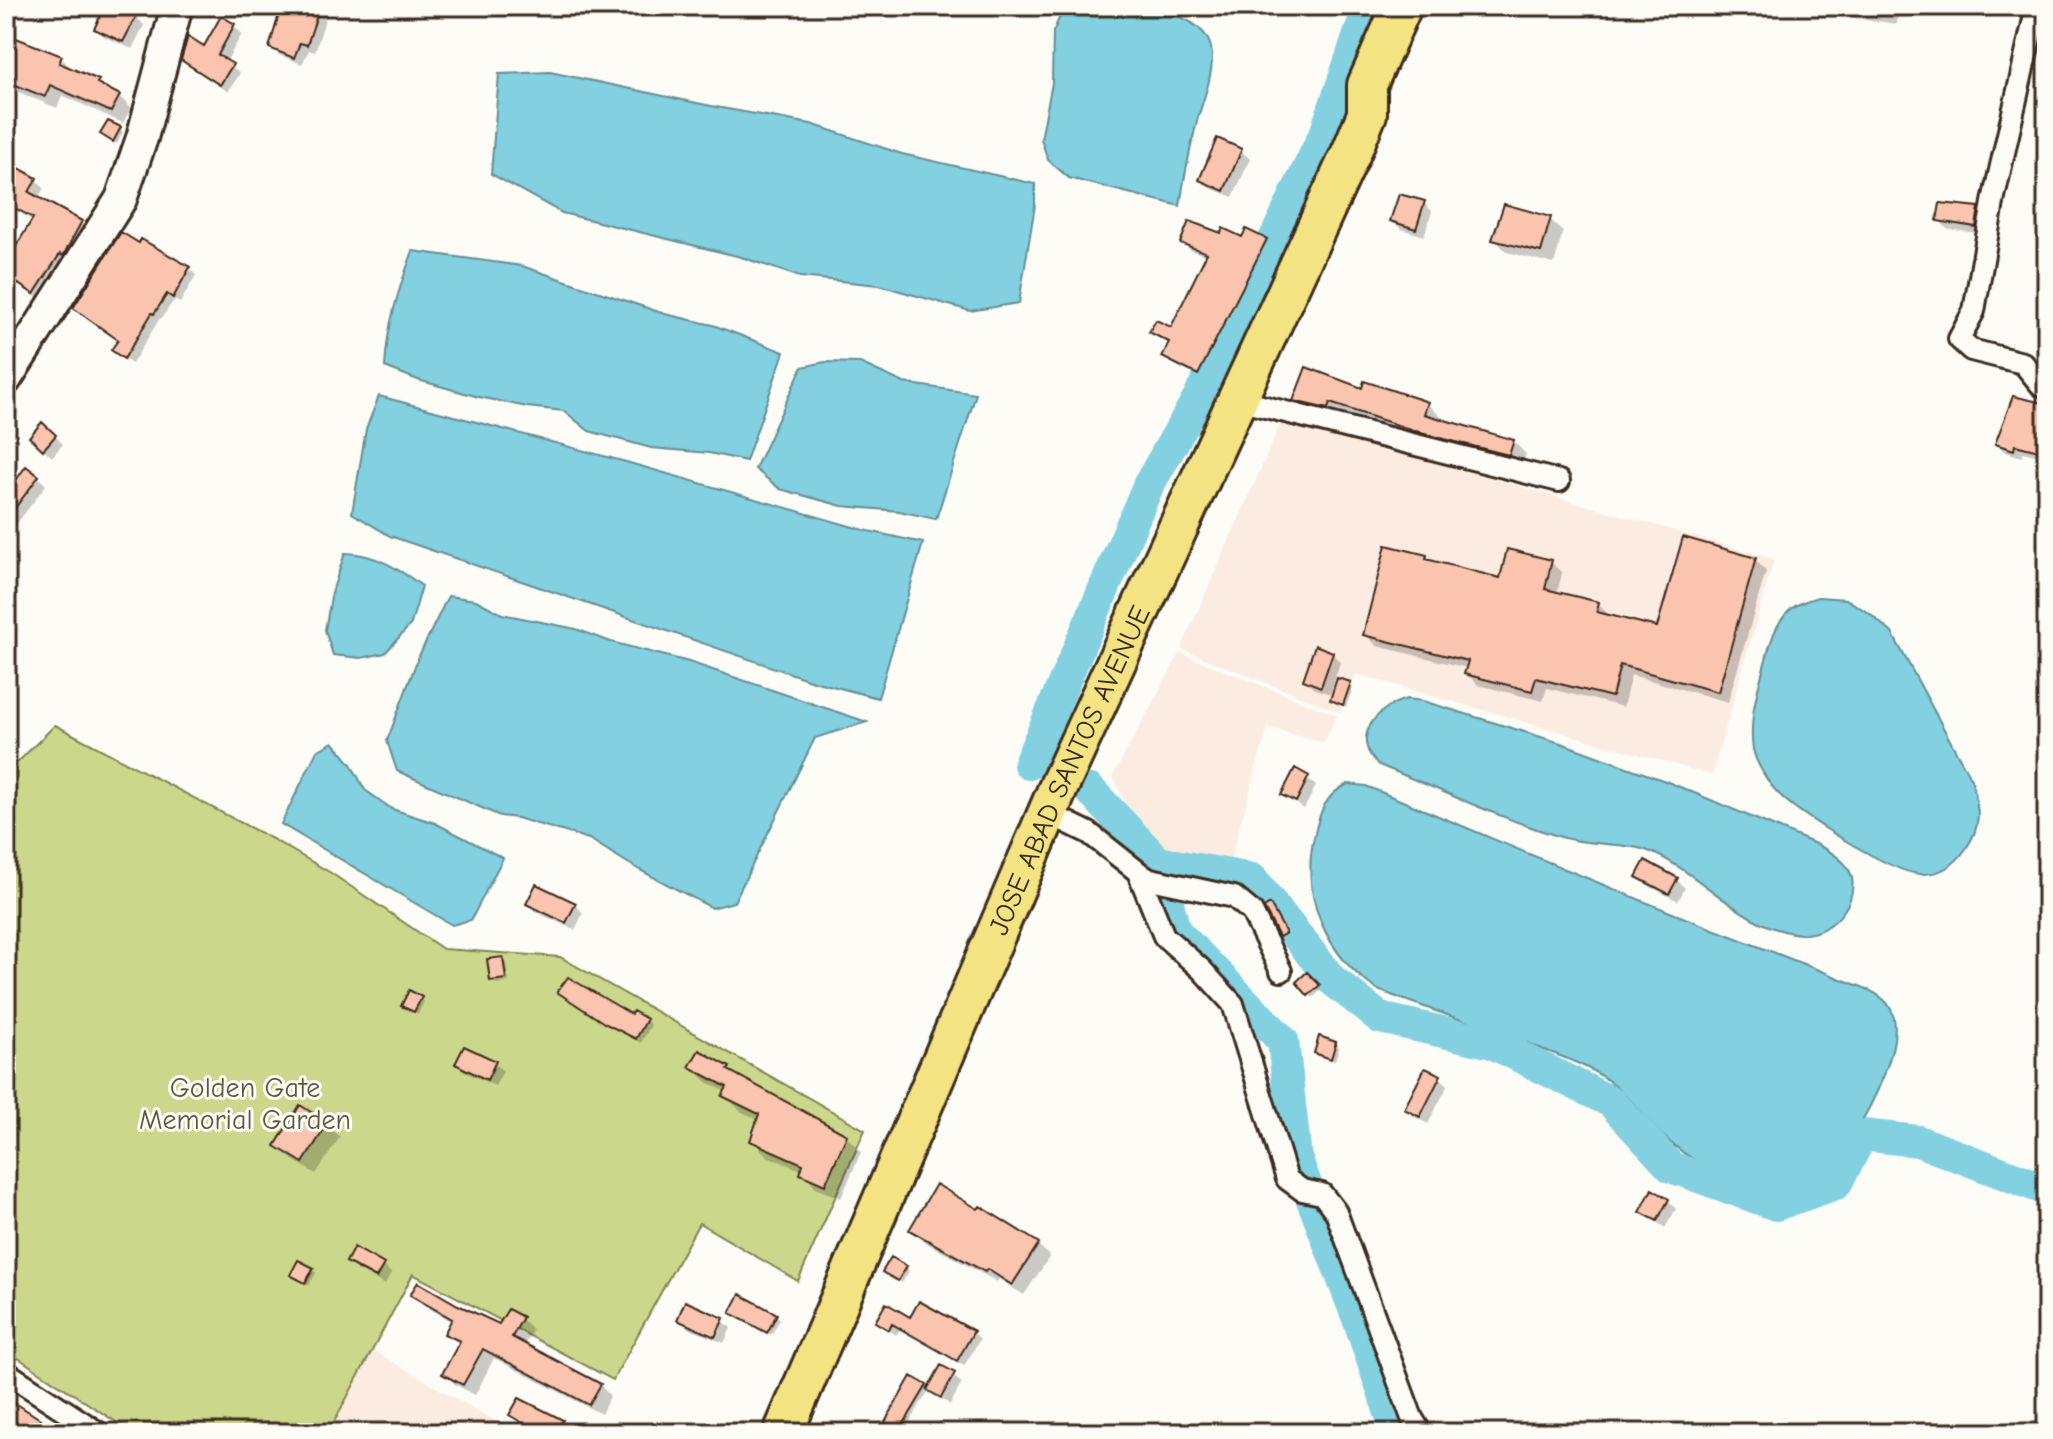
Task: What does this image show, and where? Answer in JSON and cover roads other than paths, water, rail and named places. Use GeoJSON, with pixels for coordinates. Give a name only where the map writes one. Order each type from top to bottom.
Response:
{"type":"FeatureCollection","features":[{"type":"Feature","properties":{"kind":"highway","name":"JOSE ABAD SANTOS AVENUE"},"geometry":{"type":"LineString","coordinates":[[1367,114],[1367,85],[1402,6]]}},
{"type":"Feature","properties":{"kind":"highway","name":"JOSE ABAD SANTOS AVENUE"},"geometry":{"type":"LineString","coordinates":[[783,1433],[1048,813],[1367,114],[1388,94],[1428,6]]}},
{"type":"Feature","properties":{"kind":"street"},"geometry":{"type":"LineString","coordinates":[[7,374],[121,199],[142,138],[177,6]]}},
{"type":"Feature","properties":{"kind":"street"},"geometry":{"type":"LineString","coordinates":[[2037,6],[1994,197],[1974,311],[1959,339],[1971,350],[2023,363],[2041,385]]}},
{"type":"Feature","properties":{"kind":"street"},"geometry":{"type":"LineString","coordinates":[[1238,400],[1559,481]]}},
{"type":"Feature","properties":{"kind":"street"},"geometry":{"type":"LineString","coordinates":[[1048,813],[1089,833],[1142,875],[1234,897],[1242,902],[1252,912],[1281,971]]}},
{"type":"Feature","properties":{"kind":"street"},"geometry":{"type":"LineString","coordinates":[[1142,875],[1164,936],[1202,970],[1233,1004],[1287,1179],[1312,1192],[1336,1212],[1412,1418],[1421,1433]]}},
{"type":"Feature","properties":{"kind":"street"},"geometry":{"type":"LineString","coordinates":[[6,1372],[99,1433]]}},
{"type":"Feature","properties":{"kind":"water"},"geometry":{"type":"Polygon","coordinates":[[[1078,6],[1157,10],[1194,25],[1207,37],[1212,54],[1211,71],[1192,142],[1180,206],[1069,178],[1048,160],[1041,139],[1052,83],[1053,32],[1061,14],[1078,6]]]}},
{"type":"Feature","properties":{"kind":"water"},"geometry":{"type":"Polygon","coordinates":[[[550,72],[811,124],[902,154],[1035,184],[1035,205],[1019,303],[970,311],[879,285],[800,277],[741,257],[562,213],[491,174],[499,74],[550,72]]]}},
{"type":"Feature","properties":{"kind":"water"},"geometry":{"type":"Polygon","coordinates":[[[413,251],[522,266],[665,314],[713,325],[784,352],[746,461],[709,453],[651,448],[589,431],[564,411],[479,397],[385,367],[394,308],[413,251]]]}},
{"type":"Feature","properties":{"kind":"water"},"geometry":{"type":"Polygon","coordinates":[[[825,362],[860,363],[904,383],[976,394],[936,519],[899,511],[842,506],[780,489],[755,469],[802,367],[825,362]]]}},
{"type":"Feature","properties":{"kind":"water"},"geometry":{"type":"Polygon","coordinates":[[[379,396],[864,530],[923,543],[878,698],[813,681],[390,536],[352,513],[366,429],[379,396]]]}},
{"type":"Feature","properties":{"kind":"water"},"geometry":{"type":"Polygon","coordinates":[[[345,553],[376,559],[422,586],[411,624],[385,653],[361,658],[333,655],[325,630],[332,592],[345,553]]]}},
{"type":"Feature","properties":{"kind":"water"},"geometry":{"type":"Polygon","coordinates":[[[448,596],[476,600],[502,614],[576,629],[611,642],[689,662],[867,722],[815,738],[734,902],[712,908],[589,839],[500,816],[397,771],[387,741],[418,658],[448,596]]]}},
{"type":"Feature","properties":{"kind":"water"},"geometry":{"type":"Polygon","coordinates":[[[1818,597],[1846,599],[1869,613],[1892,633],[1972,781],[1978,809],[1975,833],[1961,856],[1945,868],[1926,874],[1906,871],[1847,842],[1781,796],[1757,761],[1752,739],[1753,719],[1772,638],[1790,610],[1818,597]]]}},
{"type":"Feature","properties":{"kind":"water"},"geometry":{"type":"Polygon","coordinates":[[[1407,699],[1423,701],[1564,744],[1668,782],[1818,845],[1839,858],[1850,872],[1850,899],[1838,918],[1821,930],[1800,934],[1779,930],[1759,922],[1688,873],[1651,852],[1561,837],[1379,765],[1366,745],[1370,725],[1385,709],[1407,699]]]}},
{"type":"Feature","properties":{"kind":"water"},"geometry":{"type":"Polygon","coordinates":[[[333,742],[351,764],[365,790],[392,809],[435,823],[503,858],[471,920],[452,925],[281,824],[317,751],[333,742]]]}},
{"type":"Feature","properties":{"kind":"water"},"geometry":{"type":"Polygon","coordinates":[[[1348,784],[1366,786],[1630,896],[1863,987],[1882,998],[1894,1017],[1891,1054],[1876,1095],[1835,1162],[1809,1186],[1787,1193],[1729,1178],[1673,1145],[1619,1089],[1595,1072],[1534,1046],[1378,990],[1344,960],[1331,942],[1314,901],[1311,856],[1315,833],[1329,798],[1348,784]]]}},
{"type":"Feature","properties":{"kind":"waterway"},"geometry":{"type":"LineString","coordinates":[[1029,764],[1148,486],[1200,395],[1326,131],[1369,6]]}},
{"type":"Feature","properties":{"kind":"waterway"},"geometry":{"type":"LineString","coordinates":[[1090,790],[1158,862],[1175,931],[1283,1041],[1296,1158],[1360,1324],[1397,1433]]}},
{"type":"Feature","properties":{"kind":"waterway"},"geometry":{"type":"LineString","coordinates":[[1158,862],[1252,879],[1331,979],[1380,1018],[1492,1043],[1611,1102],[1671,1167],[1776,1205],[1836,1184],[1862,1135],[1918,1141],[2047,1190]]}},
{"type":"Feature","properties":{"kind":"park label","name":"Golden Gate Memorial Garden"},"geometry":{"type":"Point","coordinates":[245,1103]}}]}
